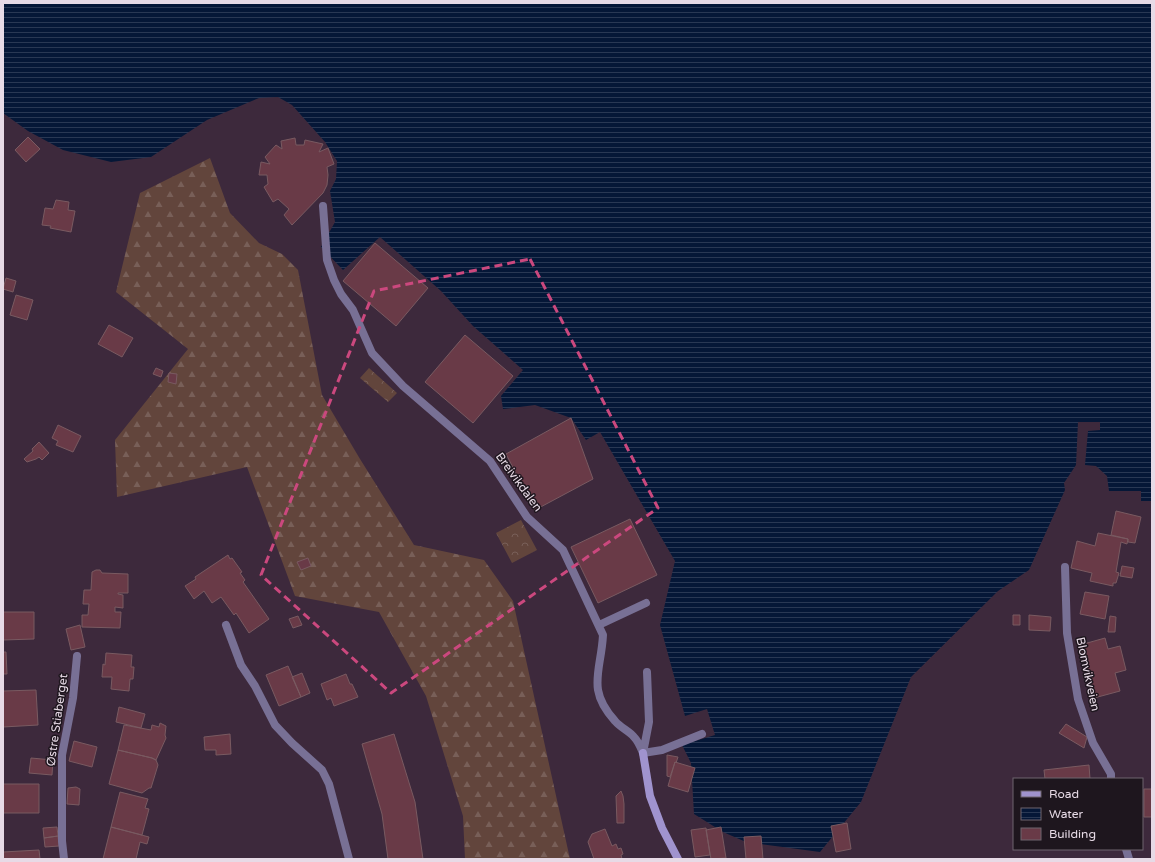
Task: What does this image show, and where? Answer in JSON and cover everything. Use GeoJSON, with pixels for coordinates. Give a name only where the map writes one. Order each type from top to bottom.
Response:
{"type":"FeatureCollection","features":[{"type":"Feature","properties":{"kind":"main road","name":"Breivikdalen"},"geometry":{"type":"LineString","coordinates":[[643,753],[650,796],[662,828],[678,859]]}},
{"type":"Feature","properties":{"kind":"street","name":"Breivikdalen"},"geometry":{"type":"LineString","coordinates":[[323,206],[327,260],[334,280],[341,294],[353,310],[372,353],[403,386],[490,461],[527,517],[563,550],[603,635],[597,676],[598,694],[604,708],[616,723],[635,738],[643,753]]}},
{"type":"Feature","properties":{"kind":"street","name":"Blomvikveien"},"geometry":{"type":"LineString","coordinates":[[1065,567],[1067,633],[1078,699],[1093,743],[1111,774],[1111,778]]}},
{"type":"Feature","properties":{"kind":"street"},"geometry":{"type":"LineString","coordinates":[[598,625],[646,603]]}},
{"type":"Feature","properties":{"kind":"street"},"geometry":{"type":"LineString","coordinates":[[226,625],[241,665],[255,686],[275,725],[292,743],[322,770],[329,784],[349,859]]}},
{"type":"Feature","properties":{"kind":"street","name":"Østre Stiaberget"},"geometry":{"type":"LineString","coordinates":[[64,859],[62,841],[62,755],[73,698],[77,656]]}},
{"type":"Feature","properties":{"kind":"street"},"geometry":{"type":"LineString","coordinates":[[647,672],[649,722],[643,753],[662,750],[702,734]]}},
{"type":"Feature","properties":{"kind":"highlighted area"},"geometry":{"type":"Polygon","coordinates":[[[530,259],[658,508],[391,693],[261,575],[374,291],[530,259]]]}},
{"type":"Feature","properties":{"kind":"green space"},"geometry":{"type":"Polygon","coordinates":[[[210,158],[230,213],[259,243],[282,254],[298,270],[322,395],[414,545],[484,560],[513,601],[570,859],[465,859],[463,816],[426,696],[379,612],[295,596],[247,467],[117,497],[115,440],[188,349],[116,292],[140,193],[210,158]]]}},
{"type":"Feature","properties":{"kind":"green space"},"geometry":{"type":"Polygon","coordinates":[[[369,368],[397,393],[388,402],[360,378],[369,368]]]}},
{"type":"Feature","properties":{"kind":"green space"},"geometry":{"type":"Polygon","coordinates":[[[521,520],[537,550],[512,563],[496,533],[521,520]]]}},
{"type":"Feature","properties":{"kind":"water"},"geometry":{"type":"Polygon","coordinates":[[[3,3],[1152,3],[1152,501],[1141,501],[1141,491],[1109,491],[1107,476],[1096,466],[1085,465],[1088,431],[1100,430],[1100,422],[1078,422],[1076,465],[1064,483],[1065,490],[1029,570],[998,591],[911,677],[861,802],[820,852],[746,842],[723,832],[694,814],[691,763],[682,745],[715,735],[707,709],[685,716],[660,625],[675,561],[600,432],[586,440],[571,418],[535,405],[503,409],[501,396],[523,370],[473,326],[441,291],[380,237],[343,270],[321,247],[335,222],[330,191],[336,179],[337,161],[325,142],[292,105],[278,97],[259,98],[207,120],[151,157],[111,162],[63,150],[28,131],[3,113],[3,3]]]}},
{"type":"Feature","properties":{"kind":"building"},"geometry":{"type":"Polygon","coordinates":[[[28,137],[40,149],[26,162],[15,150],[28,137]]]}},
{"type":"Feature","properties":{"kind":"building"},"geometry":{"type":"Polygon","coordinates":[[[295,138],[296,145],[304,145],[305,140],[323,144],[319,152],[328,148],[334,164],[327,167],[327,185],[323,193],[292,225],[284,215],[289,209],[278,199],[273,202],[264,187],[268,184],[267,175],[259,175],[261,162],[270,164],[265,157],[276,145],[282,149],[281,141],[295,138]]]}},
{"type":"Feature","properties":{"kind":"building"},"geometry":{"type":"Polygon","coordinates":[[[56,200],[69,202],[68,210],[75,211],[71,232],[42,225],[45,208],[53,209],[56,200]]]}},
{"type":"Feature","properties":{"kind":"building"},"geometry":{"type":"Polygon","coordinates":[[[375,243],[428,288],[396,326],[343,281],[375,243]]]}},
{"type":"Feature","properties":{"kind":"building"},"geometry":{"type":"Polygon","coordinates":[[[6,278],[16,281],[13,292],[3,289],[6,278]]]}},
{"type":"Feature","properties":{"kind":"building"},"geometry":{"type":"Polygon","coordinates":[[[16,295],[33,300],[27,320],[10,315],[16,295]]]}},
{"type":"Feature","properties":{"kind":"building"},"geometry":{"type":"Polygon","coordinates":[[[109,325],[133,338],[122,357],[98,344],[109,325]]]}},
{"type":"Feature","properties":{"kind":"building"},"geometry":{"type":"Polygon","coordinates":[[[465,335],[513,376],[473,423],[425,382],[465,335]]]}},
{"type":"Feature","properties":{"kind":"building"},"geometry":{"type":"Polygon","coordinates":[[[156,368],[163,371],[161,377],[153,374],[156,368]]]}},
{"type":"Feature","properties":{"kind":"building"},"geometry":{"type":"Polygon","coordinates":[[[169,373],[177,374],[176,384],[168,382],[169,373]]]}},
{"type":"Feature","properties":{"kind":"building"},"geometry":{"type":"Polygon","coordinates":[[[571,418],[593,479],[535,510],[506,454],[571,418]]]}},
{"type":"Feature","properties":{"kind":"building"},"geometry":{"type":"Polygon","coordinates":[[[58,425],[81,436],[73,452],[56,445],[58,441],[52,438],[58,425]]]}},
{"type":"Feature","properties":{"kind":"building"},"geometry":{"type":"Polygon","coordinates":[[[39,442],[49,453],[42,460],[39,457],[27,462],[24,459],[33,451],[32,449],[39,442]]]}},
{"type":"Feature","properties":{"kind":"building"},"geometry":{"type":"Polygon","coordinates":[[[1116,511],[1141,517],[1135,543],[1128,542],[1128,539],[1111,535],[1116,511]]]}},
{"type":"Feature","properties":{"kind":"building"},"geometry":{"type":"Polygon","coordinates":[[[630,519],[657,575],[598,603],[571,547],[630,519]]]}},
{"type":"Feature","properties":{"kind":"building"},"geometry":{"type":"Polygon","coordinates":[[[1098,533],[1128,539],[1127,544],[1121,542],[1116,572],[1119,573],[1116,583],[1113,583],[1113,586],[1090,581],[1092,573],[1071,568],[1077,541],[1095,546],[1098,533]]]}},
{"type":"Feature","properties":{"kind":"building"},"geometry":{"type":"Polygon","coordinates":[[[228,555],[242,572],[240,573],[245,580],[243,582],[269,619],[249,633],[236,613],[234,615],[221,597],[212,603],[204,591],[194,599],[185,586],[196,579],[195,577],[228,555]]]}},
{"type":"Feature","properties":{"kind":"building"},"geometry":{"type":"Polygon","coordinates":[[[308,558],[311,566],[301,570],[297,562],[308,558]]]}},
{"type":"Feature","properties":{"kind":"building"},"geometry":{"type":"Polygon","coordinates":[[[1122,566],[1134,568],[1132,578],[1120,576],[1122,566]]]}},
{"type":"Feature","properties":{"kind":"building"},"geometry":{"type":"Polygon","coordinates":[[[100,570],[102,573],[128,574],[128,593],[118,593],[123,595],[123,608],[115,607],[115,612],[121,612],[120,628],[82,627],[82,615],[88,615],[89,604],[83,604],[84,590],[91,590],[92,572],[100,570]]]}},
{"type":"Feature","properties":{"kind":"building"},"geometry":{"type":"Polygon","coordinates":[[[1085,592],[1109,596],[1105,619],[1080,614],[1085,592]]]}},
{"type":"Feature","properties":{"kind":"building"},"geometry":{"type":"Polygon","coordinates":[[[3,612],[34,612],[34,639],[3,640],[3,612]]]}},
{"type":"Feature","properties":{"kind":"building"},"geometry":{"type":"Polygon","coordinates":[[[1013,615],[1020,615],[1020,625],[1013,625],[1013,615]]]}},
{"type":"Feature","properties":{"kind":"building"},"geometry":{"type":"Polygon","coordinates":[[[1029,615],[1051,617],[1050,631],[1029,630],[1029,615]]]}},
{"type":"Feature","properties":{"kind":"building"},"geometry":{"type":"Polygon","coordinates":[[[298,616],[302,625],[293,628],[289,619],[298,616]]]}},
{"type":"Feature","properties":{"kind":"building"},"geometry":{"type":"Polygon","coordinates":[[[1110,616],[1116,617],[1115,632],[1108,632],[1110,616]]]}},
{"type":"Feature","properties":{"kind":"building"},"geometry":{"type":"Polygon","coordinates":[[[80,625],[85,647],[71,650],[66,629],[80,625]]]}},
{"type":"Feature","properties":{"kind":"building"},"geometry":{"type":"Polygon","coordinates":[[[1105,638],[1108,649],[1120,646],[1126,670],[1115,673],[1120,691],[1094,698],[1080,645],[1105,638]]]}},
{"type":"Feature","properties":{"kind":"building"},"geometry":{"type":"Polygon","coordinates":[[[3,652],[6,652],[7,674],[3,674],[3,652]]]}},
{"type":"Feature","properties":{"kind":"building"},"geometry":{"type":"Polygon","coordinates":[[[106,653],[132,655],[131,667],[134,667],[133,679],[130,679],[129,691],[111,689],[112,677],[102,677],[106,653]]]}},
{"type":"Feature","properties":{"kind":"building"},"geometry":{"type":"Polygon","coordinates":[[[288,666],[301,697],[279,706],[266,675],[288,666]]]}},
{"type":"Feature","properties":{"kind":"building"},"geometry":{"type":"Polygon","coordinates":[[[302,673],[310,693],[301,697],[292,677],[302,673]]]}},
{"type":"Feature","properties":{"kind":"building"},"geometry":{"type":"Polygon","coordinates":[[[346,674],[358,697],[334,706],[331,698],[327,700],[321,684],[346,674]]]}},
{"type":"Feature","properties":{"kind":"building"},"geometry":{"type":"Polygon","coordinates":[[[36,690],[38,725],[3,727],[3,691],[36,690]]]}},
{"type":"Feature","properties":{"kind":"building"},"geometry":{"type":"Polygon","coordinates":[[[119,707],[145,714],[141,728],[116,722],[119,707]]]}},
{"type":"Feature","properties":{"kind":"building"},"geometry":{"type":"Polygon","coordinates":[[[160,723],[166,726],[166,738],[156,760],[118,750],[124,725],[151,730],[152,725],[159,727],[160,723]]]}},
{"type":"Feature","properties":{"kind":"building"},"geometry":{"type":"Polygon","coordinates":[[[1066,724],[1087,737],[1084,748],[1059,733],[1066,724]]]}},
{"type":"Feature","properties":{"kind":"building"},"geometry":{"type":"Polygon","coordinates":[[[230,734],[231,754],[216,755],[216,750],[205,750],[204,737],[230,734]]]}},
{"type":"Feature","properties":{"kind":"building"},"geometry":{"type":"Polygon","coordinates":[[[394,734],[415,802],[423,859],[388,859],[382,814],[362,744],[394,734]]]}},
{"type":"Feature","properties":{"kind":"building"},"geometry":{"type":"Polygon","coordinates":[[[74,741],[97,747],[92,767],[69,761],[74,741]]]}},
{"type":"Feature","properties":{"kind":"building"},"geometry":{"type":"Polygon","coordinates":[[[118,750],[156,760],[158,765],[151,788],[142,793],[109,784],[118,750]]]}},
{"type":"Feature","properties":{"kind":"building"},"geometry":{"type":"Polygon","coordinates":[[[667,755],[678,757],[670,777],[667,776],[667,755]]]}},
{"type":"Feature","properties":{"kind":"building"},"geometry":{"type":"Polygon","coordinates":[[[31,758],[53,760],[52,775],[29,773],[31,758]]]}},
{"type":"Feature","properties":{"kind":"building"},"geometry":{"type":"Polygon","coordinates":[[[675,762],[695,768],[688,792],[668,786],[675,762]]]}},
{"type":"Feature","properties":{"kind":"building"},"geometry":{"type":"Polygon","coordinates":[[[1089,765],[1090,778],[1045,778],[1044,770],[1089,765]]]}},
{"type":"Feature","properties":{"kind":"building"},"geometry":{"type":"Polygon","coordinates":[[[3,784],[39,784],[39,813],[3,813],[3,784]]]}},
{"type":"Feature","properties":{"kind":"building"},"geometry":{"type":"Polygon","coordinates":[[[76,787],[80,789],[79,805],[67,804],[68,788],[76,787]]]}},
{"type":"Feature","properties":{"kind":"building"},"geometry":{"type":"Polygon","coordinates":[[[1144,789],[1152,789],[1152,817],[1144,817],[1144,789]]]}},
{"type":"Feature","properties":{"kind":"building"},"geometry":{"type":"Polygon","coordinates":[[[621,791],[624,804],[624,823],[617,823],[616,796],[621,791]]]}},
{"type":"Feature","properties":{"kind":"building"},"geometry":{"type":"Polygon","coordinates":[[[120,792],[148,799],[145,808],[149,809],[142,835],[111,827],[120,792]]]}},
{"type":"Feature","properties":{"kind":"building"},"geometry":{"type":"Polygon","coordinates":[[[847,823],[851,849],[836,852],[831,826],[847,823]]]}},
{"type":"Feature","properties":{"kind":"building"},"geometry":{"type":"Polygon","coordinates":[[[57,827],[58,836],[44,838],[43,828],[57,827]]]}},
{"type":"Feature","properties":{"kind":"building"},"geometry":{"type":"Polygon","coordinates":[[[111,827],[149,837],[147,844],[140,842],[136,859],[103,859],[111,827]]]}},
{"type":"Feature","properties":{"kind":"building"},"geometry":{"type":"Polygon","coordinates":[[[721,827],[726,858],[711,859],[706,830],[721,827]]]}},
{"type":"Feature","properties":{"kind":"building"},"geometry":{"type":"Polygon","coordinates":[[[706,828],[710,855],[695,857],[691,830],[706,828]]]}},
{"type":"Feature","properties":{"kind":"building"},"geometry":{"type":"Polygon","coordinates":[[[605,829],[612,846],[616,844],[618,849],[621,848],[623,854],[621,855],[622,859],[594,859],[588,842],[592,834],[605,829]]]}},
{"type":"Feature","properties":{"kind":"building"},"geometry":{"type":"Polygon","coordinates":[[[58,836],[59,846],[45,847],[44,838],[58,836]]]}},
{"type":"Feature","properties":{"kind":"building"},"geometry":{"type":"Polygon","coordinates":[[[761,836],[763,859],[746,859],[744,837],[761,836]]]}},
{"type":"Feature","properties":{"kind":"building"},"geometry":{"type":"Polygon","coordinates":[[[39,850],[40,859],[3,859],[3,852],[39,850]]]}}]}
